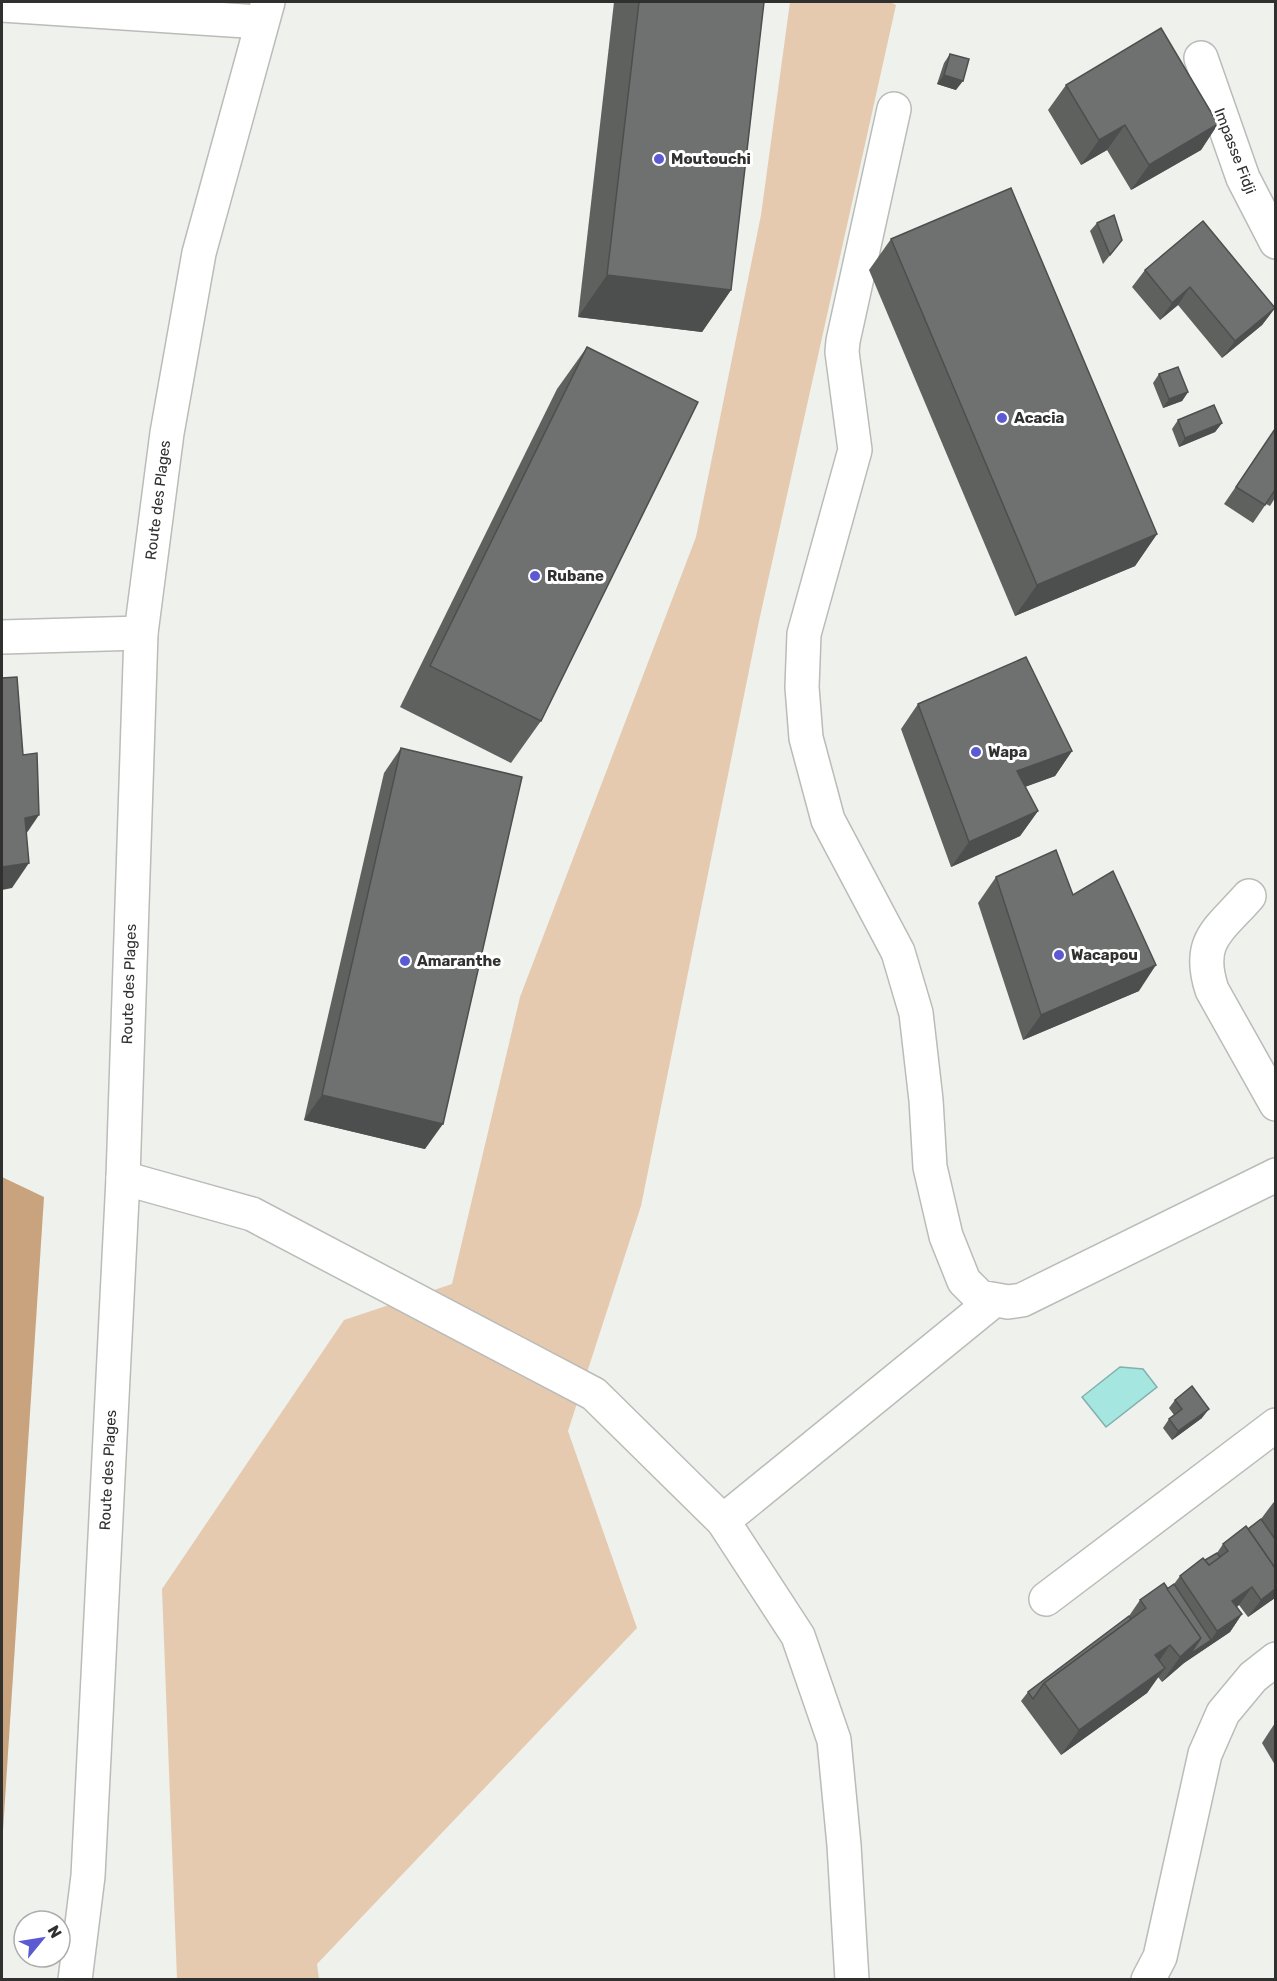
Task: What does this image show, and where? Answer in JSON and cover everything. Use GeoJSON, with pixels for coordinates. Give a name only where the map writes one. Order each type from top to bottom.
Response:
{"type":"FeatureCollection","features":[{"type":"Feature","properties":{"kind":"street"},"geometry":{"type":"LineString","coordinates":[[2,5],[264,12]]}},
{"type":"Feature","properties":{"kind":"street","name":"Route des Plages"},"geometry":{"type":"LineString","coordinates":[[75,1980],[88,1876],[123,1178],[141,633],[166,433],[199,253],[264,12]]}},
{"type":"Feature","properties":{"kind":"street","name":"Impasse Fidji"},"geometry":{"type":"LineString","coordinates":[[1201,58],[1243,178],[1275,242]]}},
{"type":"Feature","properties":{"kind":"street"},"geometry":{"type":"LineString","coordinates":[[894,108],[843,341],[842,352],[855,450],[804,634],[802,687],[806,738],[828,820],[898,952],[916,1013],[927,1100],[930,1167],[946,1236],[964,1281],[980,1297],[993,1301],[1022,1300],[1274,1178]]}},
{"type":"Feature","properties":{"kind":"street"},"geometry":{"type":"LineString","coordinates":[[2,637],[141,633]]}},
{"type":"Feature","properties":{"kind":"street"},"geometry":{"type":"LineString","coordinates":[[1249,896],[1209,941],[1206,971],[1212,990],[1275,1104]]}},
{"type":"Feature","properties":{"kind":"street"},"geometry":{"type":"LineString","coordinates":[[123,1178],[252,1214],[594,1394],[723,1521],[798,1636],[834,1740],[844,1845],[852,1980]]}},
{"type":"Feature","properties":{"kind":"street"},"geometry":{"type":"LineString","coordinates":[[723,1521],[993,1301]]}},
{"type":"Feature","properties":{"kind":"street"},"geometry":{"type":"LineString","coordinates":[[1046,1599],[1275,1425]]}},
{"type":"Feature","properties":{"kind":"street"},"geometry":{"type":"LineString","coordinates":[[1148,1980],[1160,1957],[1204,1754],[1223,1713],[1253,1677],[1275,1659]]}},
{"type":"Feature","properties":{"kind":"shaded area"},"geometry":{"type":"Polygon","coordinates":[[[790,2],[890,2],[896,5],[759,621],[641,1206],[568,1431],[637,1628],[317,1964],[319,1979],[177,1979],[162,1589],[344,1320],[452,1284],[520,997],[696,537],[761,215],[790,2]]]}},
{"type":"Feature","properties":{"kind":"shaded area"},"geometry":{"type":"Polygon","coordinates":[[[2,1177],[44,1197],[2,1846],[2,1177]]]}},
{"type":"Feature","properties":{"kind":"water"},"geometry":{"type":"Polygon","coordinates":[[[1120,1367],[1143,1369],[1157,1387],[1106,1427],[1082,1397],[1120,1367]]]}},
{"type":"Feature","properties":{"kind":"building","name":"Moutouchi"},"geometry":{"type":"Polygon","coordinates":[[[639,2],[764,2],[731,290],[607,275],[639,2]]]}},
{"type":"Feature","properties":{"kind":"building"},"geometry":{"type":"Polygon","coordinates":[[[1161,28],[1218,124],[1149,165],[1125,125],[1099,140],[1066,85],[1161,28]]]}},
{"type":"Feature","properties":{"kind":"building"},"geometry":{"type":"Polygon","coordinates":[[[950,54],[969,59],[963,81],[944,75],[950,54]]]}},
{"type":"Feature","properties":{"kind":"building","name":"Acacia"},"geometry":{"type":"Polygon","coordinates":[[[1011,188],[1157,534],[1037,585],[891,239],[1011,188]]]}},
{"type":"Feature","properties":{"kind":"building"},"geometry":{"type":"Polygon","coordinates":[[[1114,215],[1122,240],[1110,255],[1097,223],[1114,215]]]}},
{"type":"Feature","properties":{"kind":"building"},"geometry":{"type":"Polygon","coordinates":[[[1203,221],[1275,308],[1235,341],[1190,287],[1172,303],[1145,270],[1203,221]]]}},
{"type":"Feature","properties":{"kind":"building","name":"Rubane"},"geometry":{"type":"Polygon","coordinates":[[[587,347],[698,402],[541,721],[430,666],[587,347]]]}},
{"type":"Feature","properties":{"kind":"building"},"geometry":{"type":"Polygon","coordinates":[[[1178,367],[1188,392],[1169,399],[1159,374],[1178,367]]]}},
{"type":"Feature","properties":{"kind":"building"},"geometry":{"type":"Polygon","coordinates":[[[1214,405],[1222,423],[1185,438],[1178,420],[1214,405]]]}},
{"type":"Feature","properties":{"kind":"building"},"geometry":{"type":"Polygon","coordinates":[[[1275,429],[1275,490],[1265,505],[1236,487],[1275,429]]]}},
{"type":"Feature","properties":{"kind":"building","name":"Wapa"},"geometry":{"type":"Polygon","coordinates":[[[1026,657],[1072,751],[1017,771],[1038,811],[969,842],[918,704],[1026,657]]]}},
{"type":"Feature","properties":{"kind":"building"},"geometry":{"type":"Polygon","coordinates":[[[17,677],[23,755],[37,753],[39,815],[25,818],[29,863],[2,867],[2,678],[17,677]]]}},
{"type":"Feature","properties":{"kind":"building","name":"Amaranthe"},"geometry":{"type":"Polygon","coordinates":[[[401,748],[522,777],[443,1124],[322,1095],[401,748]]]}},
{"type":"Feature","properties":{"kind":"building","name":"Wacapou"},"geometry":{"type":"Polygon","coordinates":[[[1056,850],[1073,895],[1113,871],[1156,965],[1041,1015],[996,877],[1056,850]]]}},
{"type":"Feature","properties":{"kind":"building"},"geometry":{"type":"Polygon","coordinates":[[[1192,1386],[1209,1409],[1178,1431],[1169,1419],[1182,1409],[1175,1400],[1192,1386]]]}},
{"type":"Feature","properties":{"kind":"building"},"geometry":{"type":"Polygon","coordinates":[[[1261,1519],[1275,1539],[1275,1568],[1248,1529],[1261,1519]]]}},
{"type":"Feature","properties":{"kind":"building"},"geometry":{"type":"Polygon","coordinates":[[[1246,1526],[1275,1568],[1275,1589],[1261,1600],[1252,1587],[1232,1601],[1242,1614],[1217,1631],[1180,1576],[1203,1558],[1209,1565],[1228,1551],[1223,1544],[1246,1526]]]}},
{"type":"Feature","properties":{"kind":"building"},"geometry":{"type":"Polygon","coordinates":[[[1217,1553],[1220,1557],[1209,1565],[1205,1560],[1217,1553]]]}},
{"type":"Feature","properties":{"kind":"building"},"geometry":{"type":"Polygon","coordinates":[[[1164,1583],[1201,1638],[1180,1657],[1170,1645],[1155,1655],[1165,1668],[1079,1730],[1044,1683],[1146,1608],[1140,1600],[1164,1583]]]}},
{"type":"Feature","properties":{"kind":"building"},"geometry":{"type":"Polygon","coordinates":[[[1174,1584],[1211,1640],[1190,1654],[1201,1638],[1167,1589],[1174,1584]]]}},
{"type":"Feature","properties":{"kind":"building"},"geometry":{"type":"Polygon","coordinates":[[[1129,1616],[1131,1619],[1044,1683],[1033,1699],[1028,1692],[1129,1616]]]}},
{"type":"Feature","properties":{"kind":"place","name":"Moutouchi"},"geometry":{"type":"Point","coordinates":[659,159]}},
{"type":"Feature","properties":{"kind":"place","name":"Acacia"},"geometry":{"type":"Point","coordinates":[1002,418]}},
{"type":"Feature","properties":{"kind":"place","name":"Rubane"},"geometry":{"type":"Point","coordinates":[535,576]}},
{"type":"Feature","properties":{"kind":"place","name":"Wapa"},"geometry":{"type":"Point","coordinates":[976,752]}},
{"type":"Feature","properties":{"kind":"place","name":"Wacapou"},"geometry":{"type":"Point","coordinates":[1059,955]}},
{"type":"Feature","properties":{"kind":"place","name":"Amaranthe"},"geometry":{"type":"Point","coordinates":[405,961]}}]}
